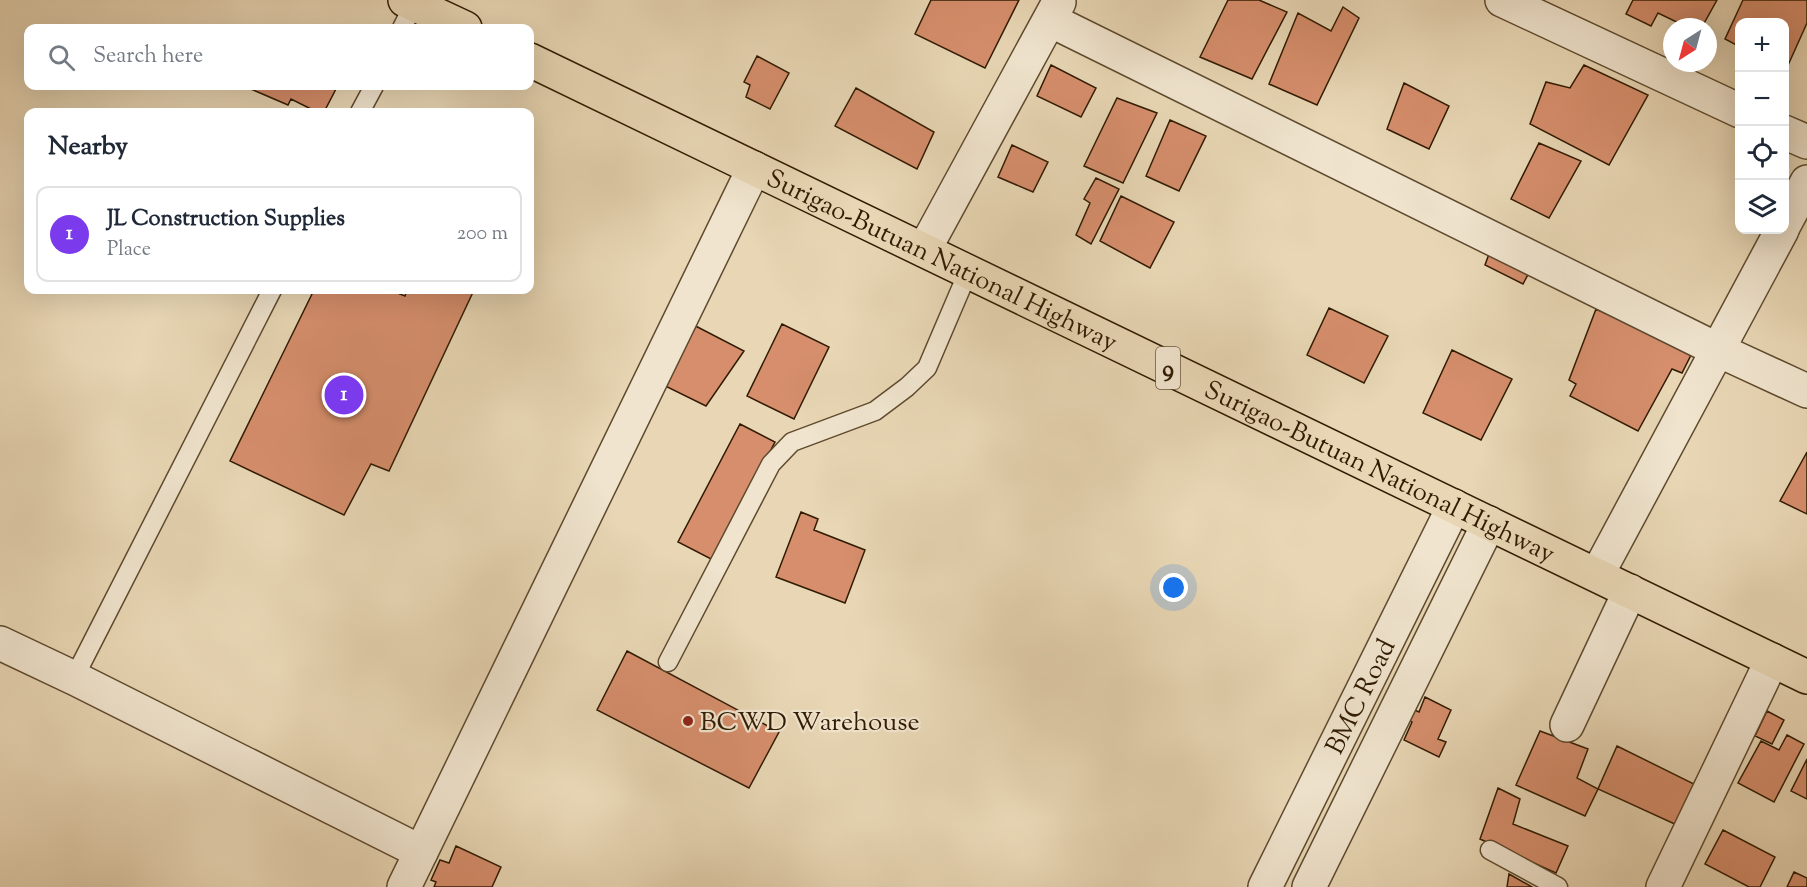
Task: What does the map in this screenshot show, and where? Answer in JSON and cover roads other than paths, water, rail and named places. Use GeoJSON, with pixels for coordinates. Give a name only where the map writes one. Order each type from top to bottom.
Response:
{"type":"FeatureCollection","features":[{"type":"Feature","properties":{"kind":"main road"},"geometry":{"type":"LineString","coordinates":[[407,11],[451,24]]}},
{"type":"Feature","properties":{"kind":"main road","name":"Surigao-Butuan National Highway"},"geometry":{"type":"LineString","coordinates":[[534,62],[1807,677]]}},
{"type":"Feature","properties":{"kind":"street"},"geometry":{"type":"LineString","coordinates":[[1502,0],[1735,109]]}},
{"type":"Feature","properties":{"kind":"street"},"geometry":{"type":"LineString","coordinates":[[924,250],[1055,10],[1718,350],[1807,391]]}},
{"type":"Feature","properties":{"kind":"street"},"geometry":{"type":"LineString","coordinates":[[1789,134],[1807,142]]}},
{"type":"Feature","properties":{"kind":"street"},"geometry":{"type":"LineString","coordinates":[[404,887],[754,168]]}},
{"type":"Feature","properties":{"kind":"street"},"geometry":{"type":"LineString","coordinates":[[1789,217],[1807,182]]}},
{"type":"Feature","properties":{"kind":"street"},"geometry":{"type":"LineString","coordinates":[[1597,575],[1780,234]]}},
{"type":"Feature","properties":{"kind":"street","name":"BMC Road"},"geometry":{"type":"LineString","coordinates":[[1265,887],[1454,506]]}},
{"type":"Feature","properties":{"kind":"street","name":"BMC Road"},"geometry":{"type":"LineString","coordinates":[[1309,887],[1489,523]]}},
{"type":"Feature","properties":{"kind":"street"},"geometry":{"type":"LineString","coordinates":[[1567,725],[1630,591]]}},
{"type":"Feature","properties":{"kind":"street"},"geometry":{"type":"LineString","coordinates":[[0,643],[421,852]]}},
{"type":"Feature","properties":{"kind":"street"},"geometry":{"type":"LineString","coordinates":[[1663,887],[1772,660]]}},
{"type":"Feature","properties":{"kind":"lane"},"geometry":{"type":"LineString","coordinates":[[362,108],[372,90]]}},
{"type":"Feature","properties":{"kind":"lane"},"geometry":{"type":"LineString","coordinates":[[668,662],[771,464],[792,442],[875,411],[907,387],[927,368],[968,272]]}},
{"type":"Feature","properties":{"kind":"lane"},"geometry":{"type":"LineString","coordinates":[[74,678],[270,294]]}},
{"type":"Feature","properties":{"kind":"lane"},"geometry":{"type":"LineString","coordinates":[[1490,850],[1558,887]]}},
{"type":"Feature","properties":{"kind":"place","name":"JL Construction Supplies"},"geometry":{"type":"Point","coordinates":[344,395]}},
{"type":"Feature","properties":{"kind":"place","name":"BCWD Warehouse"},"geometry":{"type":"Point","coordinates":[688,721]}}]}
